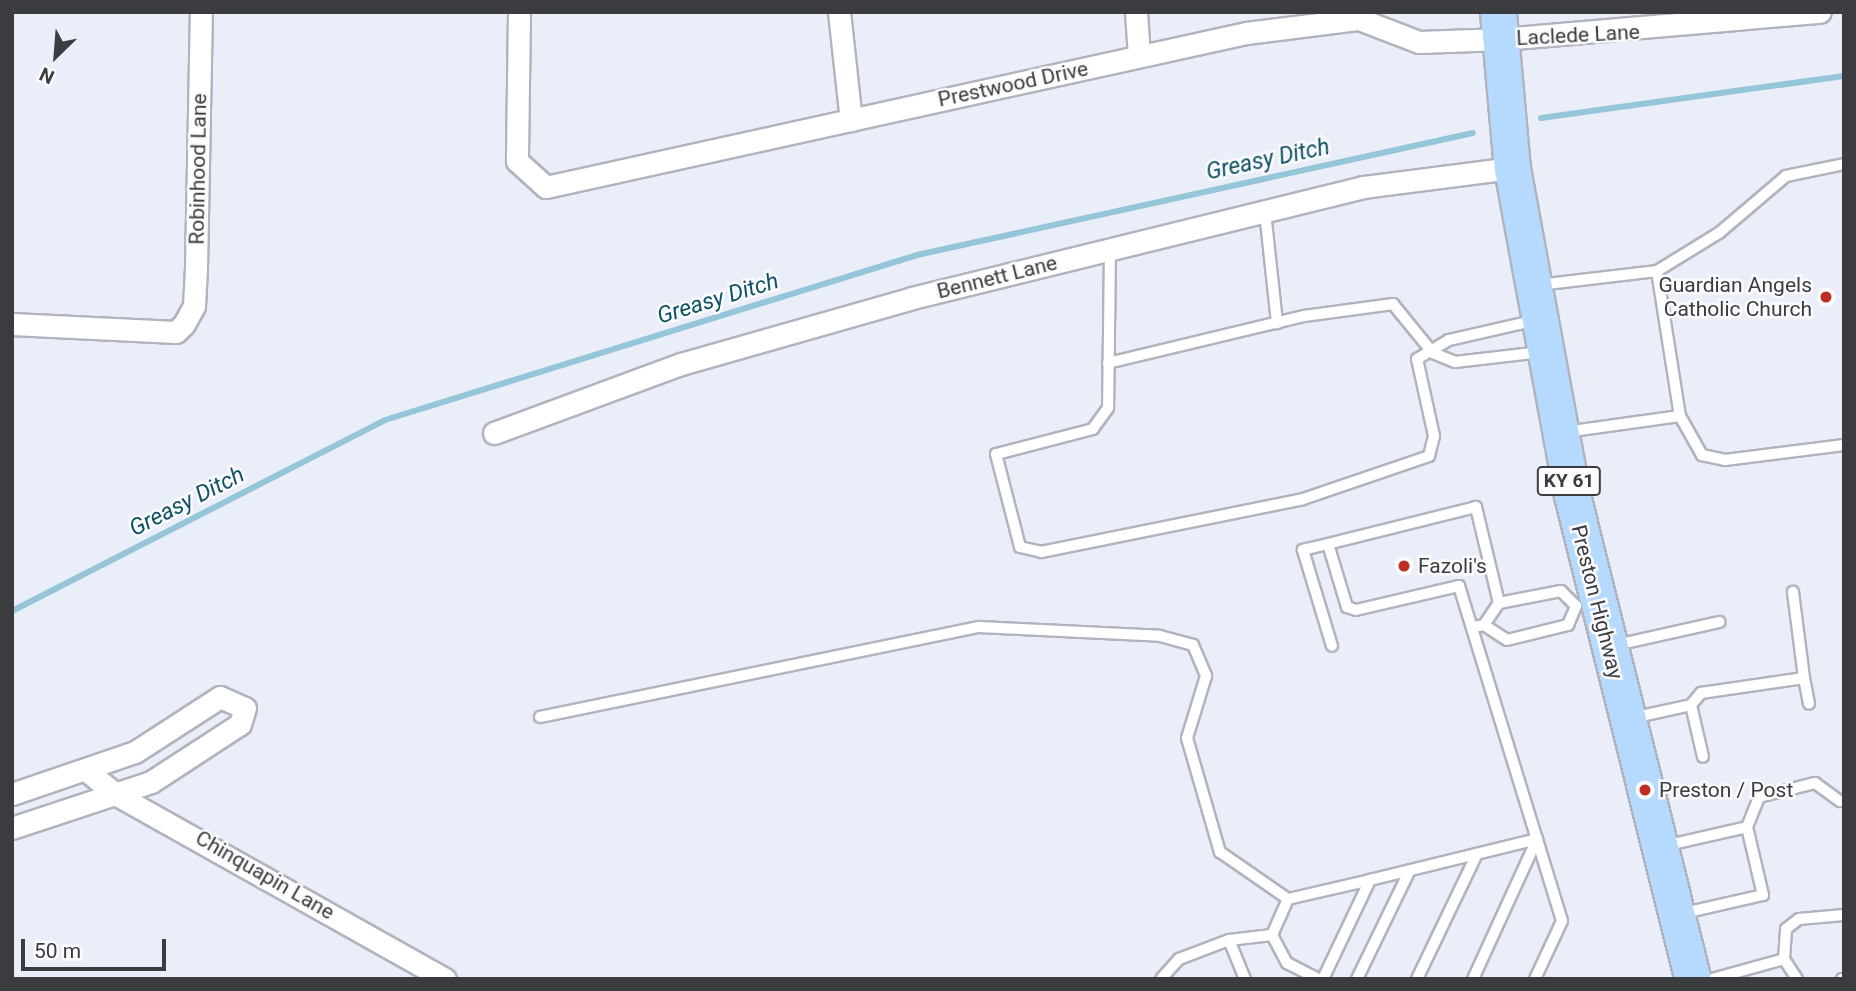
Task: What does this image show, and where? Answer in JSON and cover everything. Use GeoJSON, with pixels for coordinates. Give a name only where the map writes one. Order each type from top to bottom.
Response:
{"type":"FeatureCollection","features":[{"type":"Feature","properties":{"kind":"main road","name":"Preston Highway"},"geometry":{"type":"LineString","coordinates":[[1500,26],[1512,168],[1586,604],[1607,647],[1693,979]]}},
{"type":"Feature","properties":{"kind":"street","name":"Robinhood Lane"},"geometry":{"type":"LineString","coordinates":[[12,324],[176,332],[184,324],[194,306],[201,12]]}},
{"type":"Feature","properties":{"kind":"street","name":"Prestwood Drive"},"geometry":{"type":"LineString","coordinates":[[519,12],[516,149],[528,176],[546,187],[1317,18],[1377,19],[1419,42],[1500,26]]}},
{"type":"Feature","properties":{"kind":"street"},"geometry":{"type":"LineString","coordinates":[[839,12],[851,120]]}},
{"type":"Feature","properties":{"kind":"street"},"geometry":{"type":"LineString","coordinates":[[1136,12],[1139,56]]}},
{"type":"Feature","properties":{"kind":"street","name":"Laclede Lane"},"geometry":{"type":"LineString","coordinates":[[1500,26],[1620,34],[1820,12]]}},
{"type":"Feature","properties":{"kind":"street","name":"Bennett Lane"},"geometry":{"type":"LineString","coordinates":[[494,433],[764,339],[1389,182],[1512,168]]}},
{"type":"Feature","properties":{"kind":"street"},"geometry":{"type":"LineString","coordinates":[[12,794],[87,771],[135,752],[220,697],[245,708],[240,724],[151,782],[12,828]]}},
{"type":"Feature","properties":{"kind":"street","name":"Chinquapin Lane"},"geometry":{"type":"LineString","coordinates":[[87,771],[117,795],[445,979]]}},
{"type":"Feature","properties":{"kind":"lane"},"geometry":{"type":"LineString","coordinates":[[1620,12],[1620,34]]}},
{"type":"Feature","properties":{"kind":"lane"},"geometry":{"type":"LineString","coordinates":[[1531,286],[1629,279],[1657,271],[1719,233],[1786,176],[1844,164]]}},
{"type":"Feature","properties":{"kind":"lane"},"geometry":{"type":"LineString","coordinates":[[1265,212],[1277,323]]}},
{"type":"Feature","properties":{"kind":"lane"},"geometry":{"type":"LineString","coordinates":[[1110,250],[1108,408],[1093,429],[996,454],[1020,547],[1041,552],[1303,499],[1429,456],[1434,436],[1417,359],[1433,353],[1449,340],[1540,336]]}},
{"type":"Feature","properties":{"kind":"lane"},"geometry":{"type":"LineString","coordinates":[[1657,271],[1680,416],[1702,455],[1725,460],[1844,445]]}},
{"type":"Feature","properties":{"kind":"lane"},"geometry":{"type":"LineString","coordinates":[[1108,363],[1277,323],[1393,304],[1433,353],[1455,362],[1540,336]]}},
{"type":"Feature","properties":{"kind":"lane"},"geometry":{"type":"LineString","coordinates":[[1559,433],[1680,416]]}},
{"type":"Feature","properties":{"kind":"lane"},"geometry":{"type":"LineString","coordinates":[[1332,646],[1303,550],[1476,508],[1499,603]]}},
{"type":"Feature","properties":{"kind":"lane"},"geometry":{"type":"LineString","coordinates":[[1328,544],[1348,607],[1365,609],[1459,586],[1479,626],[1562,921],[1535,979]]}},
{"type":"Feature","properties":{"kind":"lane"},"geometry":{"type":"LineString","coordinates":[[1561,591],[1586,604],[1567,625],[1507,640],[1479,626],[1499,603],[1561,591]]}},
{"type":"Feature","properties":{"kind":"lane"},"geometry":{"type":"LineString","coordinates":[[1793,592],[1809,704]]}},
{"type":"Feature","properties":{"kind":"lane"},"geometry":{"type":"LineString","coordinates":[[1607,647],[1719,622]]}},
{"type":"Feature","properties":{"kind":"lane"},"geometry":{"type":"LineString","coordinates":[[540,717],[979,627],[1160,636],[1193,645],[1206,676],[1187,738],[1220,852],[1288,899],[1537,839]]}},
{"type":"Feature","properties":{"kind":"lane"},"geometry":{"type":"LineString","coordinates":[[1626,719],[1691,705],[1701,693],[1804,678]]}},
{"type":"Feature","properties":{"kind":"lane"},"geometry":{"type":"LineString","coordinates":[[1691,705],[1703,757]]}},
{"type":"Feature","properties":{"kind":"lane"},"geometry":{"type":"LineString","coordinates":[[1677,915],[1763,895],[1747,827],[1759,797],[1815,783],[1840,802]]}},
{"type":"Feature","properties":{"kind":"lane"},"geometry":{"type":"LineString","coordinates":[[1659,847],[1747,827]]}},
{"type":"Feature","properties":{"kind":"lane"},"geometry":{"type":"LineString","coordinates":[[1473,979],[1537,839]]}},
{"type":"Feature","properties":{"kind":"lane"},"geometry":{"type":"LineString","coordinates":[[1418,979],[1477,854]]}},
{"type":"Feature","properties":{"kind":"lane"},"geometry":{"type":"LineString","coordinates":[[1357,979],[1410,870]]}},
{"type":"Feature","properties":{"kind":"lane"},"geometry":{"type":"LineString","coordinates":[[1323,979],[1370,880]]}},
{"type":"Feature","properties":{"kind":"lane"},"geometry":{"type":"LineString","coordinates":[[1272,935],[1288,899]]}},
{"type":"Feature","properties":{"kind":"lane"},"geometry":{"type":"LineString","coordinates":[[1797,979],[1784,959],[1786,929],[1799,919],[1844,915]]}},
{"type":"Feature","properties":{"kind":"lane"},"geometry":{"type":"LineString","coordinates":[[1161,979],[1180,959],[1229,940],[1272,935]]}},
{"type":"Feature","properties":{"kind":"lane"},"geometry":{"type":"LineString","coordinates":[[1272,935],[1287,963],[1318,979]]}},
{"type":"Feature","properties":{"kind":"lane"},"geometry":{"type":"LineString","coordinates":[[1229,940],[1245,979]]}},
{"type":"Feature","properties":{"kind":"lane"},"geometry":{"type":"LineString","coordinates":[[1712,979],[1784,959]]}},
{"type":"Feature","properties":{"kind":"waterway","name":"Greasy Ditch"},"geometry":{"type":"LineString","coordinates":[[1541,118],[1844,76]]}},
{"type":"Feature","properties":{"kind":"waterway","name":"Greasy Ditch"},"geometry":{"type":"LineString","coordinates":[[12,611],[385,420],[917,255],[1473,133]]}},
{"type":"Feature","properties":{"kind":"place","name":"Guardian Angels Catholic Church"},"geometry":{"type":"Point","coordinates":[1826,297]}},
{"type":"Feature","properties":{"kind":"place","name":"Fazoli's"},"geometry":{"type":"Point","coordinates":[1404,566]}},
{"type":"Feature","properties":{"kind":"place","name":"Preston / Post"},"geometry":{"type":"Point","coordinates":[1645,790]}}]}
